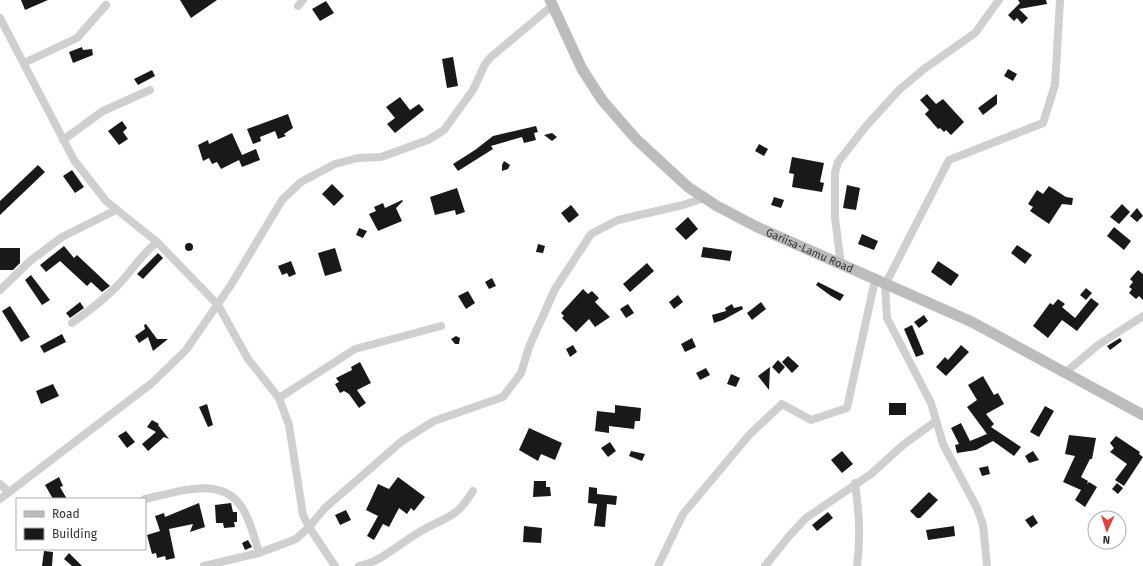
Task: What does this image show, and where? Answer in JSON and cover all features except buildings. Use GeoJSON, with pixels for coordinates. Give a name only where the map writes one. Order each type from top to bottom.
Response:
{"type":"FeatureCollection","features":[{"type":"Feature","properties":{"kind":"street"},"geometry":{"type":"LineString","coordinates":[[841,265],[835,218],[835,172],[838,162],[867,125],[899,90],[924,69],[975,33],[999,0]]}},
{"type":"Feature","properties":{"kind":"street"},"geometry":{"type":"LineString","coordinates":[[658,566],[683,514],[750,434],[782,404],[811,420],[847,408],[880,282],[949,160],[1043,123],[1055,86],[1060,0]]}},
{"type":"Feature","properties":{"kind":"street"},"geometry":{"type":"LineString","coordinates":[[0,499],[152,383],[186,350],[218,305],[279,205],[301,182],[335,164],[358,158],[381,157],[428,140],[444,130],[473,90],[485,64],[491,57],[514,40],[552,3]]}},
{"type":"Feature","properties":{"kind":"street","name":"Gariisa-Lamu Road"},"geometry":{"type":"LineString","coordinates":[[552,3],[582,69],[602,100],[636,139],[688,187],[704,198],[756,227],[972,322],[1143,415]]}},
{"type":"Feature","properties":{"kind":"street"},"geometry":{"type":"LineString","coordinates":[[24,63],[77,38],[106,5]]}},
{"type":"Feature","properties":{"kind":"street"},"geometry":{"type":"LineString","coordinates":[[0,18],[74,160],[106,201],[157,242],[218,305],[248,359],[280,398],[289,425],[303,515],[309,527],[335,566]]}},
{"type":"Feature","properties":{"kind":"street"},"geometry":{"type":"LineString","coordinates":[[63,140],[103,111],[150,90]]}},
{"type":"Feature","properties":{"kind":"street"},"geometry":{"type":"LineString","coordinates":[[204,566],[259,553],[296,539],[309,527],[325,508],[402,441],[434,421],[503,397],[521,373],[529,347],[555,289],[591,234],[618,220],[682,205],[704,198]]}},
{"type":"Feature","properties":{"kind":"street"},"geometry":{"type":"LineString","coordinates":[[0,290],[30,261],[62,237],[116,210]]}},
{"type":"Feature","properties":{"kind":"street"},"geometry":{"type":"LineString","coordinates":[[72,323],[109,295],[143,253],[157,242]]}},
{"type":"Feature","properties":{"kind":"street"},"geometry":{"type":"LineString","coordinates":[[880,282],[887,318],[931,403],[943,444],[977,508],[983,525],[987,566]]}},
{"type":"Feature","properties":{"kind":"street"},"geometry":{"type":"LineString","coordinates":[[1066,372],[1098,345],[1143,316]]}},
{"type":"Feature","properties":{"kind":"street"},"geometry":{"type":"LineString","coordinates":[[280,398],[355,349],[441,326]]}},
{"type":"Feature","properties":{"kind":"street"},"geometry":{"type":"LineString","coordinates":[[765,566],[806,518],[871,474],[903,446],[936,421]]}},
{"type":"Feature","properties":{"kind":"street"},"geometry":{"type":"LineString","coordinates":[[0,484],[9,492]]}},
{"type":"Feature","properties":{"kind":"street"},"geometry":{"type":"LineString","coordinates":[[855,484],[860,533],[857,566]]}},
{"type":"Feature","properties":{"kind":"street"},"geometry":{"type":"LineString","coordinates":[[146,500],[204,487],[220,489],[237,500],[246,514],[259,553]]}},
{"type":"Feature","properties":{"kind":"street"},"geometry":{"type":"LineString","coordinates":[[359,566],[365,565],[386,554],[419,532],[443,521],[458,511],[473,491]]}}]}
